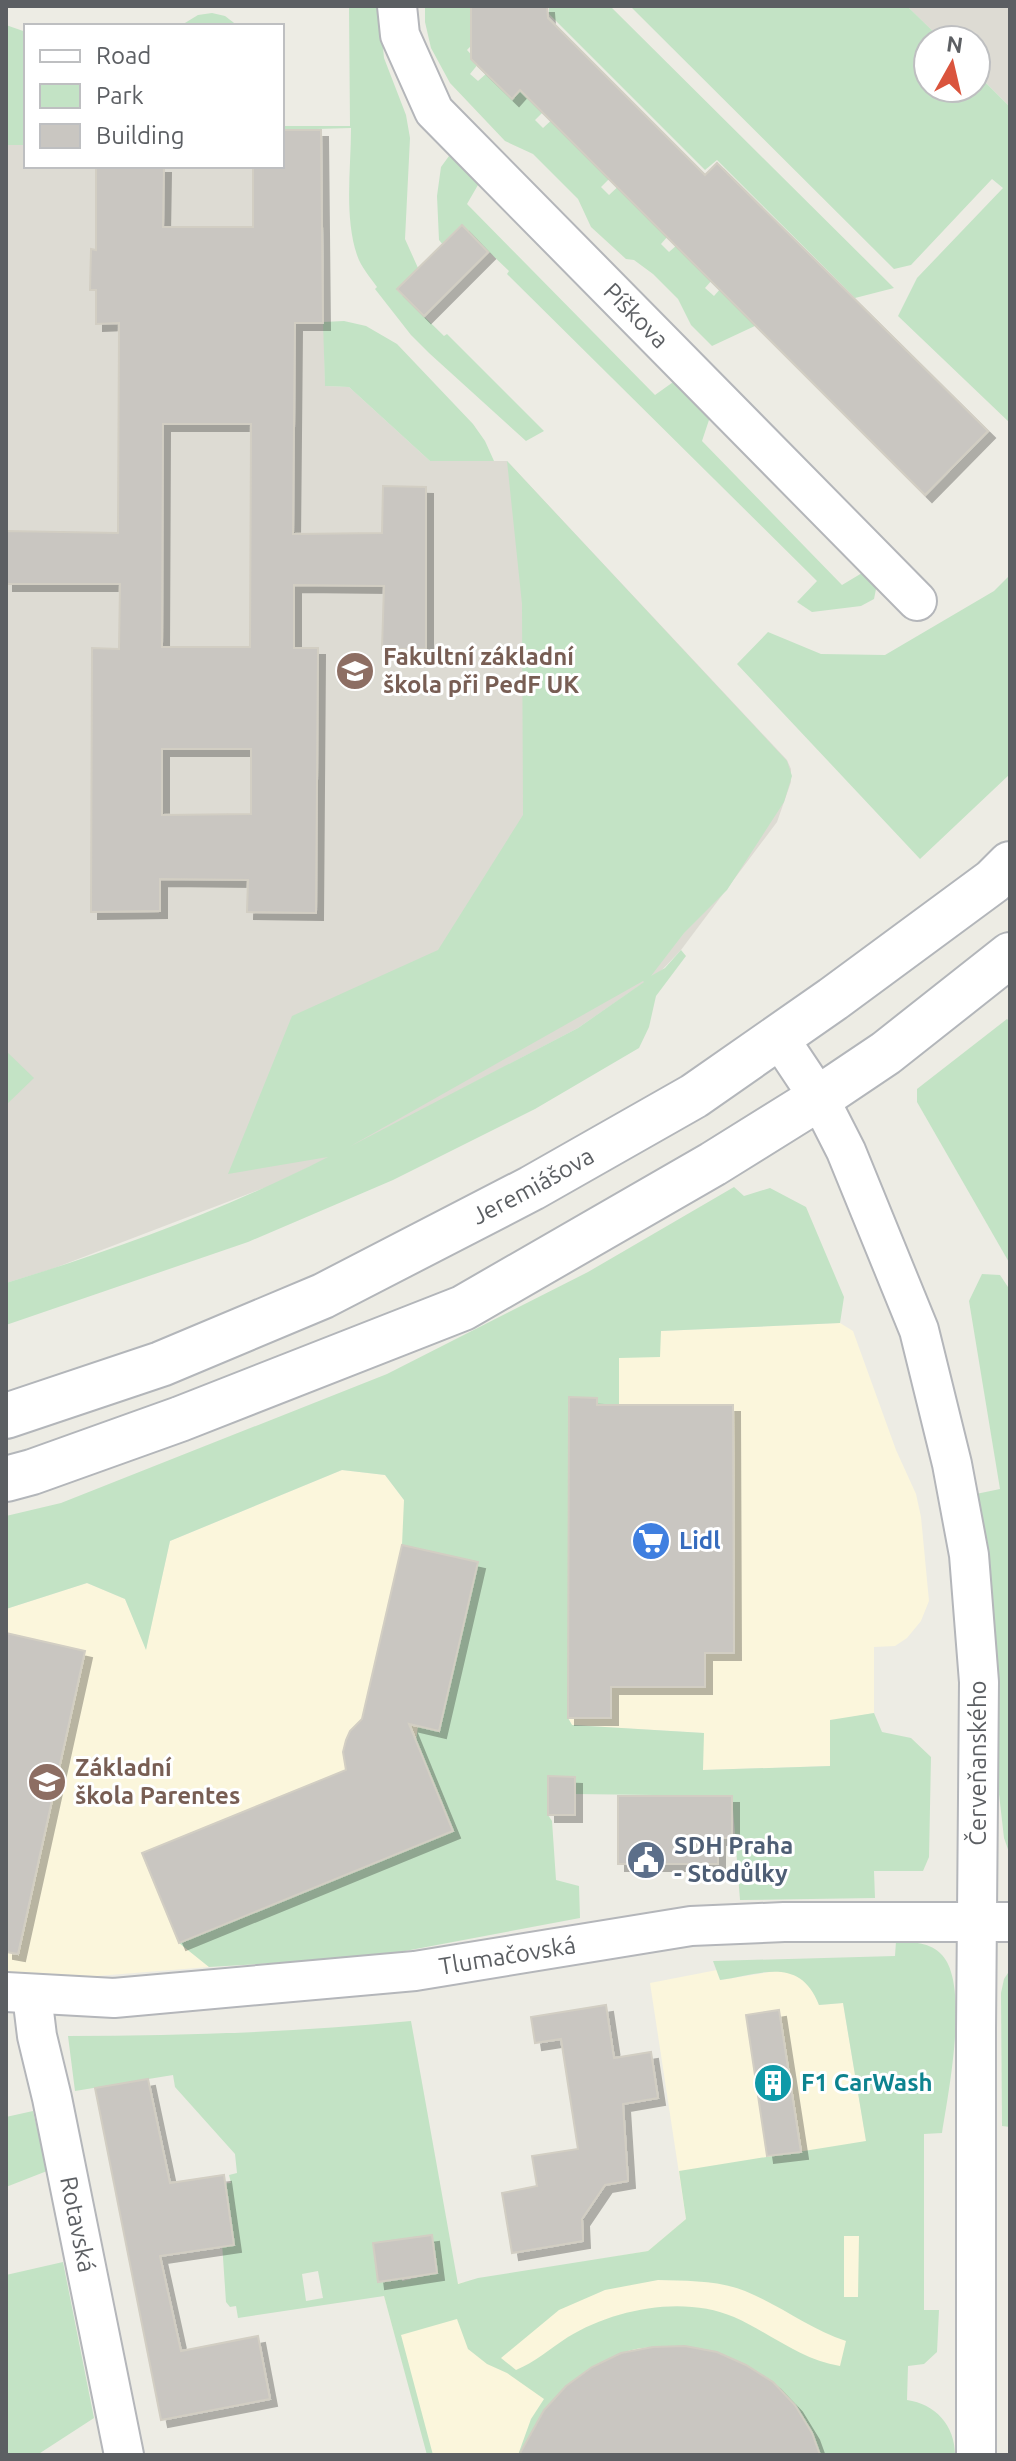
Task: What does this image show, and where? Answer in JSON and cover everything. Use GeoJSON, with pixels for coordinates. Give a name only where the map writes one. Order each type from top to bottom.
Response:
{"type":"FeatureCollection","features":[{"type":"Feature","properties":{"kind":"main road","name":"Jeremiášova"},"geometry":{"type":"LineString","coordinates":[[6,1416],[161,1364],[323,1296],[546,1180],[694,1096],[779,1038],[993,881],[1010,864]]}},
{"type":"Feature","properties":{"kind":"main road"},"geometry":{"type":"LineString","coordinates":[[6,1479],[180,1419],[463,1308],[713,1164],[819,1098],[886,1053],[1010,955]]}},
{"type":"Feature","properties":{"kind":"street","name":"Píškova"},"geometry":{"type":"LineString","coordinates":[[397,6],[400,35],[434,111],[917,601]]}},
{"type":"Feature","properties":{"kind":"street","name":"Červeňanského"},"geometry":{"type":"LineString","coordinates":[[779,1038],[819,1098],[846,1151],[919,1330],[952,1464],[969,1555],[993,1922],[993,2222],[976,2455]]}},
{"type":"Feature","properties":{"kind":"street","name":"Tlumačovská"},"geometry":{"type":"LineString","coordinates":[[19,1993],[114,1998],[415,1971],[691,1926],[784,1922],[993,1922]]}},
{"type":"Feature","properties":{"kind":"street","name":"Rotavská"},"geometry":{"type":"LineString","coordinates":[[19,1993],[37,2036],[52,2098],[124,2455]]}},
{"type":"Feature","properties":{"kind":"shaded area"},"geometry":{"type":"Polygon","coordinates":[[[907,6],[1010,6],[1010,107],[992,89],[992,24],[926,24],[907,6]]]}},
{"type":"Feature","properties":{"kind":"shaded area","name":"Fakultní základní škola při PedF UK"},"geometry":{"type":"Polygon","coordinates":[[[321,128],[325,386],[349,387],[430,461],[507,461],[787,760],[791,782],[777,822],[681,950],[662,970],[578,1028],[272,1185],[52,1269],[6,1283],[6,145],[24,145],[24,168],[284,168],[284,164],[321,128]]]}},
{"type":"Feature","properties":{"kind":"shaded area"},"geometry":{"type":"Polygon","coordinates":[[[840,1323],[853,1331],[896,1450],[916,1494],[929,1601],[921,1621],[907,1638],[895,1646],[874,1647],[874,1713],[830,1721],[831,1766],[703,1770],[703,1733],[572,1725],[568,1718],[569,1397],[597,1398],[597,1404],[619,1357],[661,1331],[840,1323]]]}},
{"type":"Feature","properties":{"kind":"shaded area"},"geometry":{"type":"Polygon","coordinates":[[[342,1470],[385,1475],[404,1500],[439,1731],[416,1741],[453,1831],[180,1943],[209,1967],[97,1976],[38,1976],[6,1971],[6,1609],[87,1583],[125,1599],[146,1649],[170,1541],[342,1470]]]}},
{"type":"Feature","properties":{"kind":"shaded area"},"geometry":{"type":"Polygon","coordinates":[[[717,1970],[721,1980],[782,1970],[800,1977],[812,1988],[819,2005],[843,2003],[872,2176],[869,2455],[428,2455],[384,2296],[648,2251],[686,2219],[650,1983],[717,1970]]]}},
{"type":"Feature","properties":{"kind":"green space"},"geometry":{"type":"Polygon","coordinates":[[[349,6],[379,6],[384,58],[406,115],[410,138],[405,239],[418,268],[397,290],[444,336],[447,334],[544,431],[526,441],[411,335],[375,289],[377,287],[361,264],[353,240],[349,208],[351,128],[284,130],[284,126],[350,126],[349,6]]]}},
{"type":"Feature","properties":{"kind":"green space"},"geometry":{"type":"Polygon","coordinates":[[[425,6],[470,6],[471,13],[484,14],[494,22],[467,50],[479,63],[470,74],[478,81],[488,72],[521,87],[547,108],[535,120],[543,128],[557,115],[612,176],[601,187],[609,195],[623,182],[668,236],[661,244],[669,252],[677,245],[712,280],[705,288],[714,296],[721,288],[757,325],[712,346],[691,325],[678,299],[653,274],[634,260],[626,259],[591,227],[578,199],[533,154],[505,141],[450,83],[431,48],[425,6]]]}},
{"type":"Feature","properties":{"kind":"green space"},"geometry":{"type":"Polygon","coordinates":[[[549,6],[610,6],[894,288],[855,298],[717,160],[705,170],[549,14],[549,6]]]}},
{"type":"Feature","properties":{"kind":"green space"},"geometry":{"type":"Polygon","coordinates":[[[630,6],[907,6],[926,24],[912,24],[912,104],[992,104],[992,89],[1010,107],[1010,423],[898,316],[917,278],[1003,188],[992,179],[911,265],[894,269],[630,6]]]}},
{"type":"Feature","properties":{"kind":"green space"},"geometry":{"type":"Polygon","coordinates":[[[212,13],[225,16],[235,24],[183,24],[198,15],[212,13]]]}},
{"type":"Feature","properties":{"kind":"green space"},"geometry":{"type":"Polygon","coordinates":[[[6,25],[24,31],[24,145],[6,145],[6,25]]]}},
{"type":"Feature","properties":{"kind":"green space"},"geometry":{"type":"Polygon","coordinates":[[[449,156],[462,159],[482,178],[467,204],[655,395],[676,380],[711,414],[702,441],[842,585],[867,570],[877,584],[874,599],[861,606],[812,612],[797,602],[817,581],[461,225],[442,244],[439,240],[437,196],[441,167],[449,156]]]}},
{"type":"Feature","properties":{"kind":"green space"},"geometry":{"type":"Polygon","coordinates":[[[445,247],[469,271],[467,273],[445,247]]]}},
{"type":"Feature","properties":{"kind":"green space"},"geometry":{"type":"Polygon","coordinates":[[[344,321],[366,326],[397,344],[473,424],[494,461],[430,461],[349,387],[325,386],[323,322],[344,321]]]}},
{"type":"Feature","properties":{"kind":"green space"},"geometry":{"type":"Polygon","coordinates":[[[507,461],[787,761],[792,776],[784,802],[727,890],[684,933],[651,976],[665,968],[681,950],[686,956],[656,996],[649,1027],[639,1048],[535,1109],[393,1180],[248,1242],[6,1325],[6,1283],[170,1227],[328,1157],[228,1174],[292,1016],[438,950],[523,815],[522,604],[507,461]],[[644,982],[349,1147],[578,1028],[644,982]]]}},
{"type":"Feature","properties":{"kind":"green space"},"geometry":{"type":"Polygon","coordinates":[[[1010,575],[1010,774],[920,859],[737,664],[768,632],[821,654],[885,655],[994,591],[1010,575]]]}},
{"type":"Feature","properties":{"kind":"green space"},"geometry":{"type":"Polygon","coordinates":[[[1007,1019],[1010,1022],[1010,1264],[917,1102],[917,1089],[1007,1019]]]}},
{"type":"Feature","properties":{"kind":"green space"},"geometry":{"type":"Polygon","coordinates":[[[6,1051],[34,1078],[6,1105],[6,1051]]]}},
{"type":"Feature","properties":{"kind":"green space"},"geometry":{"type":"Polygon","coordinates":[[[734,1187],[744,1196],[770,1188],[806,1207],[844,1297],[840,1323],[661,1331],[660,1357],[619,1358],[619,1405],[597,1405],[597,1398],[569,1398],[568,1718],[572,1725],[704,1733],[703,1770],[830,1766],[830,1720],[874,1713],[882,1732],[911,1738],[931,1757],[929,1857],[923,1871],[874,1871],[875,1898],[740,1900],[732,1796],[575,1794],[575,1777],[548,1776],[548,1815],[552,1821],[556,1880],[579,1886],[580,1918],[373,1957],[209,1967],[179,1943],[453,1831],[416,1741],[418,1726],[438,1731],[402,1545],[404,1500],[385,1475],[342,1470],[170,1541],[146,1650],[125,1599],[87,1583],[6,1609],[6,1516],[61,1503],[387,1374],[588,1272],[734,1187]]]}},
{"type":"Feature","properties":{"kind":"green space"},"geometry":{"type":"Polygon","coordinates":[[[982,1274],[1000,1275],[1010,1290],[1010,1855],[1004,1838],[999,1794],[988,1545],[976,1494],[1000,1489],[969,1301],[982,1274]]]}},
{"type":"Feature","properties":{"kind":"green space"},"geometry":{"type":"Polygon","coordinates":[[[896,1941],[932,1947],[942,1955],[955,1990],[955,2041],[942,2133],[924,2134],[924,2310],[939,2310],[937,2352],[924,2364],[908,2366],[907,2400],[926,2406],[942,2418],[951,2434],[955,2455],[820,2455],[796,2409],[761,2374],[717,2353],[665,2346],[632,2350],[619,2355],[523,2455],[518,2455],[531,2419],[544,2399],[468,2349],[457,2319],[401,2335],[433,2455],[427,2455],[384,2296],[238,2318],[236,2306],[230,2307],[226,2302],[218,2184],[231,2183],[229,2175],[237,2173],[235,2154],[175,2087],[173,2075],[75,2091],[68,2036],[240,2033],[411,2021],[458,2284],[478,2278],[648,2251],[686,2219],[679,2171],[866,2141],[843,2003],[819,2005],[811,1990],[790,1974],[764,1972],[720,1980],[713,1961],[895,1956],[896,1941]],[[431,2235],[373,2243],[378,2281],[402,2278],[402,2281],[437,2273],[431,2235]],[[844,2236],[844,2297],[858,2297],[859,2236],[844,2236]],[[318,2271],[302,2274],[306,2301],[323,2298],[318,2271]],[[658,2280],[605,2290],[559,2310],[501,2358],[516,2370],[586,2327],[627,2313],[671,2306],[714,2310],[734,2317],[799,2352],[840,2366],[846,2341],[735,2287],[658,2280]]]}},
{"type":"Feature","properties":{"kind":"green space"},"geometry":{"type":"Polygon","coordinates":[[[1010,1970],[1010,2127],[1002,2126],[1001,1993],[1010,1970]]]}},
{"type":"Feature","properties":{"kind":"green space"},"geometry":{"type":"Polygon","coordinates":[[[33,2111],[47,2171],[6,2187],[6,2117],[33,2111]]]}},
{"type":"Feature","properties":{"kind":"green space"},"geometry":{"type":"Polygon","coordinates":[[[63,2262],[94,2418],[37,2455],[6,2455],[6,2275],[63,2262]]]}},
{"type":"Feature","properties":{"kind":"building"},"geometry":{"type":"Polygon","coordinates":[[[471,6],[547,6],[548,18],[705,175],[717,163],[988,431],[925,495],[520,90],[512,99],[471,59],[471,6]]]}},
{"type":"Feature","properties":{"kind":"building"},"geometry":{"type":"Polygon","coordinates":[[[284,130],[321,130],[323,323],[295,323],[293,534],[382,533],[383,486],[426,487],[426,649],[382,649],[384,586],[294,585],[294,648],[318,648],[316,913],[247,912],[248,880],[160,879],[160,911],[91,912],[92,648],[119,649],[120,584],[6,584],[6,531],[118,533],[119,323],[96,324],[96,290],[90,290],[91,249],[96,250],[96,168],[164,168],[163,227],[253,227],[253,168],[284,168],[284,130]],[[163,424],[162,647],[250,647],[251,424],[163,424]],[[162,749],[162,815],[251,814],[251,749],[162,749]]]}},
{"type":"Feature","properties":{"kind":"building"},"geometry":{"type":"Polygon","coordinates":[[[462,225],[488,252],[424,316],[397,289],[462,225]]]}},
{"type":"Feature","properties":{"kind":"building","name":"Lidl"},"geometry":{"type":"Polygon","coordinates":[[[569,1397],[597,1398],[597,1405],[733,1405],[734,1653],[705,1653],[705,1687],[611,1687],[611,1718],[568,1718],[569,1397]]]}},
{"type":"Feature","properties":{"kind":"building"},"geometry":{"type":"Polygon","coordinates":[[[402,1545],[478,1562],[439,1731],[409,1724],[453,1831],[179,1943],[142,1853],[346,1770],[343,1752],[350,1731],[362,1719],[402,1545]]]}},
{"type":"Feature","properties":{"kind":"building"},"geometry":{"type":"Polygon","coordinates":[[[6,1633],[85,1651],[18,1954],[6,1952],[6,1633]]]}},
{"type":"Feature","properties":{"kind":"building"},"geometry":{"type":"Polygon","coordinates":[[[548,1776],[575,1777],[575,1815],[548,1815],[548,1776]]]}},
{"type":"Feature","properties":{"kind":"building"},"geometry":{"type":"Polygon","coordinates":[[[618,1796],[732,1796],[732,1838],[718,1838],[718,1864],[618,1864],[618,1796]]]}},
{"type":"Feature","properties":{"kind":"building"},"geometry":{"type":"Polygon","coordinates":[[[606,2005],[614,2058],[651,2052],[658,2098],[623,2104],[628,2181],[605,2185],[582,2219],[583,2241],[512,2253],[502,2193],[537,2186],[532,2156],[578,2149],[561,2039],[535,2043],[531,2017],[606,2005]]]}},
{"type":"Feature","properties":{"kind":"building","name":"F1 CarWash"},"geometry":{"type":"Polygon","coordinates":[[[779,2010],[801,2152],[767,2156],[746,2015],[779,2010]]]}},
{"type":"Feature","properties":{"kind":"building"},"geometry":{"type":"Polygon","coordinates":[[[148,2079],[170,2183],[224,2175],[234,2245],[160,2256],[181,2351],[258,2336],[270,2399],[161,2420],[95,2088],[148,2079]]]}},
{"type":"Feature","properties":{"kind":"building"},"geometry":{"type":"Polygon","coordinates":[[[432,2235],[437,2273],[378,2282],[373,2243],[432,2235]]]}},
{"type":"Feature","properties":{"kind":"building"},"geometry":{"type":"Polygon","coordinates":[[[685,2346],[717,2352],[773,2382],[795,2405],[812,2433],[820,2455],[519,2455],[544,2410],[566,2386],[592,2367],[621,2353],[653,2347],[685,2346]]]}},
{"type":"Feature","properties":{"kind":"place","name":"Fakultní základní škola při PedF UK"},"geometry":{"type":"Point","coordinates":[355,671]}},
{"type":"Feature","properties":{"kind":"place","name":"Lidl"},"geometry":{"type":"Point","coordinates":[651,1541]}},
{"type":"Feature","properties":{"kind":"place","name":"Základní škola Parentes"},"geometry":{"type":"Point","coordinates":[47,1782]}},
{"type":"Feature","properties":{"kind":"place","name":"SDH Praha - Stodůlky"},"geometry":{"type":"Point","coordinates":[646,1860]}},
{"type":"Feature","properties":{"kind":"place","name":"F1 CarWash"},"geometry":{"type":"Point","coordinates":[773,2083]}}]}
